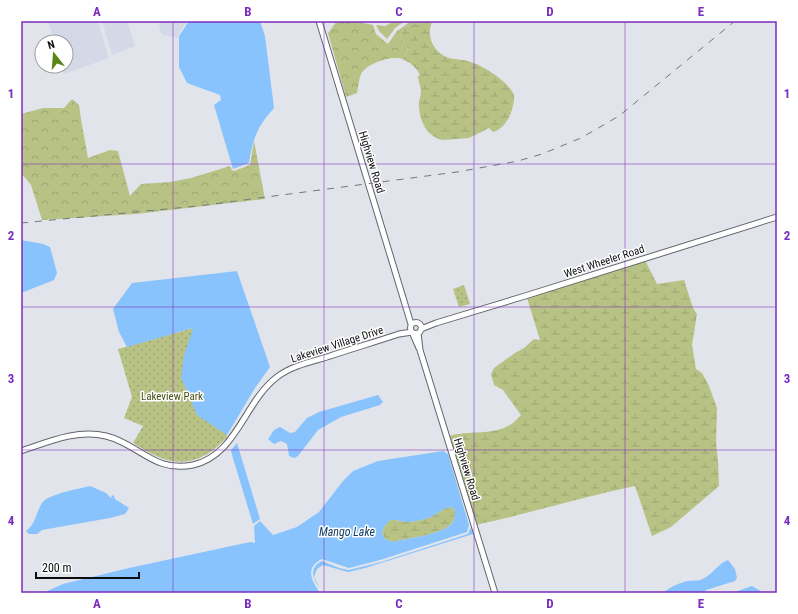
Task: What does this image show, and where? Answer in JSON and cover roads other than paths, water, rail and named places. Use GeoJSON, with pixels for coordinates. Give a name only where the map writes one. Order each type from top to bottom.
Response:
{"type":"FeatureCollection","features":[{"type":"Feature","properties":{"kind":"street","name":"Highview Road"},"geometry":{"type":"LineString","coordinates":[[319,21],[408,309],[411,325],[410,329],[416,332]]}},
{"type":"Feature","properties":{"kind":"street","name":"West Wheeler Road"},"geometry":{"type":"LineString","coordinates":[[416,332],[436,323],[777,217]]}},
{"type":"Feature","properties":{"kind":"street","name":"Highview Road"},"geometry":{"type":"LineString","coordinates":[[408,309],[421,325],[416,332],[420,350],[496,593]]}},
{"type":"Feature","properties":{"kind":"street","name":"West Wheeler Road"},"geometry":{"type":"LineString","coordinates":[[418,322],[436,323]]}},
{"type":"Feature","properties":{"kind":"street","name":"Lakeview Village Drive"},"geometry":{"type":"LineString","coordinates":[[399,334],[411,325],[418,322]]}},
{"type":"Feature","properties":{"kind":"street","name":"Lakeview Village Drive"},"geometry":{"type":"LineString","coordinates":[[21,451],[66,436],[94,434],[107,436],[121,441],[152,460],[162,464],[183,466],[199,463],[217,454],[225,446],[262,392],[278,376],[302,365],[399,334],[416,332]]}},
{"type":"Feature","properties":{"kind":"water"},"geometry":{"type":"Polygon","coordinates":[[[189,21],[260,21],[265,36],[274,108],[263,121],[257,133],[252,147],[249,163],[233,169],[214,105],[221,100],[220,95],[187,83],[179,67],[179,36],[189,21]]]}},
{"type":"Feature","properties":{"kind":"water"},"geometry":{"type":"Polygon","coordinates":[[[21,240],[43,244],[50,247],[57,273],[54,280],[21,293],[21,240]]]}},
{"type":"Feature","properties":{"kind":"water"},"geometry":{"type":"Polygon","coordinates":[[[237,271],[270,367],[255,388],[227,435],[197,415],[181,377],[184,356],[193,328],[127,347],[119,332],[113,309],[132,283],[237,271]]]}},
{"type":"Feature","properties":{"kind":"water"},"geometry":{"type":"Polygon","coordinates":[[[378,395],[383,402],[380,405],[341,417],[318,430],[298,456],[294,458],[289,456],[287,444],[281,441],[274,444],[268,439],[274,430],[280,427],[290,433],[295,432],[307,418],[319,412],[378,395]]]}},
{"type":"Feature","properties":{"kind":"water"},"geometry":{"type":"Polygon","coordinates":[[[237,443],[260,519],[253,524],[231,450],[237,443]]]}},
{"type":"Feature","properties":{"kind":"water","name":"Mango Lake"},"geometry":{"type":"Polygon","coordinates":[[[443,451],[448,454],[469,525],[467,532],[380,560],[349,568],[322,559],[313,566],[311,571],[314,584],[320,593],[43,593],[63,584],[129,568],[250,542],[255,543],[254,526],[260,521],[273,535],[297,527],[319,512],[343,481],[353,471],[378,461],[443,451]],[[451,507],[442,510],[431,517],[414,521],[406,522],[390,520],[384,527],[382,533],[385,539],[393,542],[434,533],[442,530],[453,522],[455,518],[455,510],[451,507]]]}},
{"type":"Feature","properties":{"kind":"water"},"geometry":{"type":"Polygon","coordinates":[[[90,486],[106,493],[111,498],[112,495],[114,496],[115,499],[129,508],[125,514],[42,530],[37,534],[29,534],[26,531],[32,525],[40,506],[45,500],[64,492],[90,486]]]}},
{"type":"Feature","properties":{"kind":"water"},"geometry":{"type":"Polygon","coordinates":[[[471,527],[473,534],[365,568],[348,572],[323,565],[317,569],[314,577],[320,589],[315,581],[313,574],[313,570],[322,561],[339,568],[349,570],[381,562],[468,534],[471,527]]]}},
{"type":"Feature","properties":{"kind":"water"},"geometry":{"type":"Polygon","coordinates":[[[728,560],[735,569],[737,578],[735,581],[706,590],[704,593],[663,593],[681,583],[704,579],[722,563],[728,560]]]}},
{"type":"Feature","properties":{"kind":"water"},"geometry":{"type":"Polygon","coordinates":[[[752,586],[764,593],[732,593],[752,586]]]}},
{"type":"Feature","properties":{"kind":"railway"},"geometry":{"type":"LineString","coordinates":[[21,223],[198,206],[457,172],[518,161],[542,154],[581,138],[619,116],[735,21]]}},
{"type":"Feature","properties":{"kind":"park label","name":"Lakeview Park"},"geometry":{"type":"Point","coordinates":[172,396]}}]}
